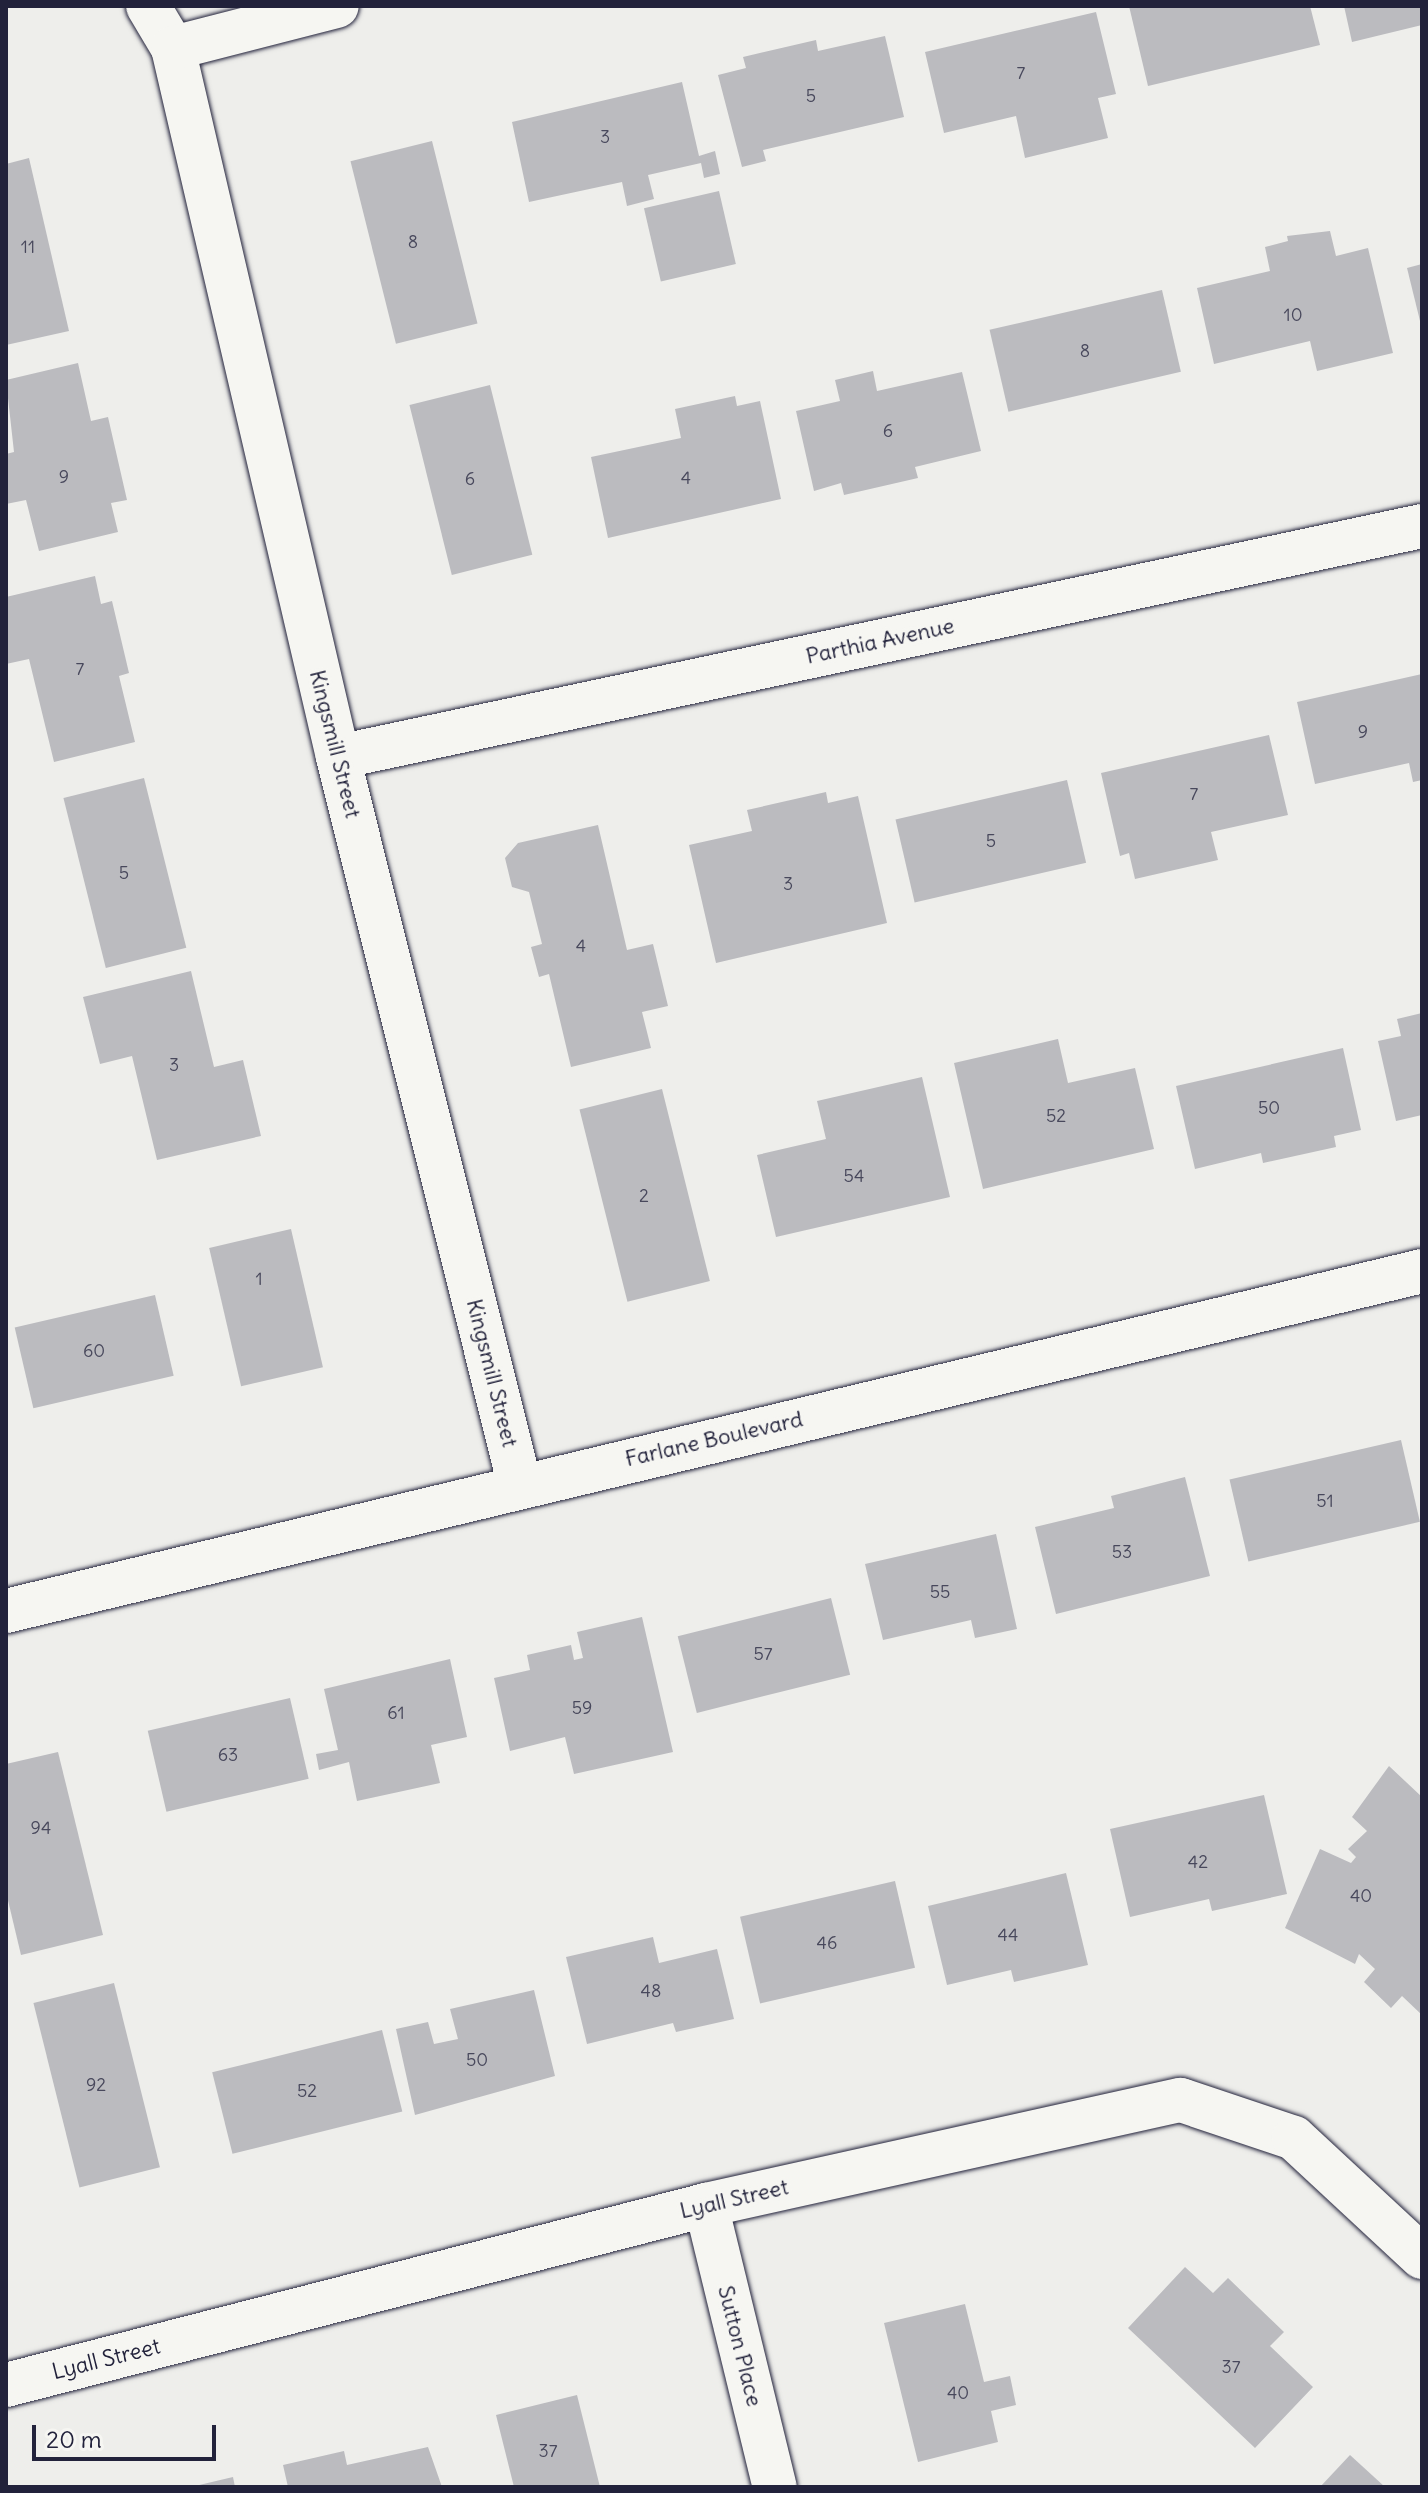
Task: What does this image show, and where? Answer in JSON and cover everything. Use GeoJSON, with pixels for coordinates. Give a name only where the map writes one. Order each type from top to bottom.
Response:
{"type":"FeatureCollection","features":[{"type":"Feature","properties":{"kind":"street","name":"Kingsmill Street"},"geometry":{"type":"LineString","coordinates":[[148,6],[173,48],[338,757],[520,1486]]}},
{"type":"Feature","properties":{"kind":"street"},"geometry":{"type":"LineString","coordinates":[[173,48],[337,6]]}},
{"type":"Feature","properties":{"kind":"street","name":"Parthia Avenue"},"geometry":{"type":"LineString","coordinates":[[338,757],[1422,526]]}},
{"type":"Feature","properties":{"kind":"street","name":"Farlane Boulevard"},"geometry":{"type":"LineString","coordinates":[[6,1611],[1422,1271]]}},
{"type":"Feature","properties":{"kind":"street","name":"Lyall Street"},"geometry":{"type":"LineString","coordinates":[[6,2385],[706,2205],[1181,2100],[1294,2138],[1422,2257]]}},
{"type":"Feature","properties":{"kind":"street","name":"Sutton Place"},"geometry":{"type":"LineString","coordinates":[[706,2205],[775,2487]]}},
{"type":"Feature","properties":{"kind":"building"},"geometry":{"type":"Polygon","coordinates":[[[1129,6],[1310,6],[1320,45],[1148,86],[1129,6]]]}},
{"type":"Feature","properties":{"kind":"building"},"geometry":{"type":"Polygon","coordinates":[[[1344,6],[1422,6],[1422,25],[1352,42],[1344,6]]]}},
{"type":"Feature","properties":{"kind":"building"},"geometry":{"type":"Polygon","coordinates":[[[1096,12],[1116,94],[1098,98],[1108,138],[1025,158],[1016,116],[944,133],[925,52],[1096,12]]]}},
{"type":"Feature","properties":{"kind":"building"},"geometry":{"type":"Polygon","coordinates":[[[885,36],[904,117],[763,150],[766,161],[742,167],[718,75],[746,68],[743,57],[816,40],[818,51],[885,36]]]}},
{"type":"Feature","properties":{"kind":"building"},"geometry":{"type":"Polygon","coordinates":[[[682,82],[699,156],[715,151],[720,174],[704,178],[701,163],[648,175],[654,199],[627,206],[622,182],[529,202],[512,122],[682,82]]]}},
{"type":"Feature","properties":{"kind":"building"},"geometry":{"type":"Polygon","coordinates":[[[432,141],[477,323],[396,344],[350,161],[432,141]]]}},
{"type":"Feature","properties":{"kind":"building"},"geometry":{"type":"Polygon","coordinates":[[[29,158],[69,331],[6,345],[6,164],[29,158]]]}},
{"type":"Feature","properties":{"kind":"building"},"geometry":{"type":"Polygon","coordinates":[[[719,191],[736,264],[661,281],[644,208],[719,191]]]}},
{"type":"Feature","properties":{"kind":"building"},"geometry":{"type":"Polygon","coordinates":[[[1330,231],[1336,256],[1368,248],[1393,353],[1317,371],[1310,341],[1214,364],[1197,288],[1270,271],[1265,247],[1288,241],[1287,236],[1330,231]]]}},
{"type":"Feature","properties":{"kind":"building"},"geometry":{"type":"Polygon","coordinates":[[[1422,264],[1422,325],[1421,325],[1407,268],[1422,264]]]}},
{"type":"Feature","properties":{"kind":"building"},"geometry":{"type":"Polygon","coordinates":[[[1162,290],[1181,372],[1008,412],[990,330],[1162,290]]]}},
{"type":"Feature","properties":{"kind":"building"},"geometry":{"type":"Polygon","coordinates":[[[78,363],[91,421],[108,417],[127,500],[111,503],[118,532],[39,551],[26,500],[6,504],[6,454],[14,452],[6,380],[78,363]]]}},
{"type":"Feature","properties":{"kind":"building"},"geometry":{"type":"Polygon","coordinates":[[[873,371],[877,391],[962,372],[981,451],[915,467],[918,478],[844,495],[841,483],[814,491],[796,411],[840,401],[835,380],[873,371]]]}},
{"type":"Feature","properties":{"kind":"building"},"geometry":{"type":"Polygon","coordinates":[[[490,385],[532,555],[452,575],[409,405],[490,385]]]}},
{"type":"Feature","properties":{"kind":"building"},"geometry":{"type":"Polygon","coordinates":[[[735,396],[737,406],[760,401],[781,499],[608,538],[591,457],[681,438],[675,409],[735,396]]]}},
{"type":"Feature","properties":{"kind":"building"},"geometry":{"type":"Polygon","coordinates":[[[95,576],[101,604],[112,601],[129,673],[119,676],[135,742],[54,762],[29,659],[6,664],[6,597],[95,576]]]}},
{"type":"Feature","properties":{"kind":"building"},"geometry":{"type":"Polygon","coordinates":[[[1422,674],[1422,780],[1413,782],[1409,763],[1315,784],[1297,702],[1422,674]]]}},
{"type":"Feature","properties":{"kind":"building"},"geometry":{"type":"Polygon","coordinates":[[[1269,735],[1288,815],[1211,832],[1218,860],[1135,879],[1129,853],[1120,856],[1101,773],[1269,735]]]}},
{"type":"Feature","properties":{"kind":"building"},"geometry":{"type":"Polygon","coordinates":[[[144,778],[186,948],[106,968],[63,798],[144,778]]]}},
{"type":"Feature","properties":{"kind":"building"},"geometry":{"type":"Polygon","coordinates":[[[1067,780],[1086,863],[915,902],[896,820],[1067,780]]]}},
{"type":"Feature","properties":{"kind":"building"},"geometry":{"type":"Polygon","coordinates":[[[826,792],[828,803],[858,796],[887,923],[716,963],[689,845],[752,831],[747,810],[826,792]]]}},
{"type":"Feature","properties":{"kind":"building"},"geometry":{"type":"Polygon","coordinates":[[[598,825],[627,950],[653,944],[668,1006],[642,1012],[651,1048],[571,1067],[549,974],[539,977],[531,947],[542,944],[529,892],[512,887],[505,858],[518,843],[598,825]]]}},
{"type":"Feature","properties":{"kind":"building"},"geometry":{"type":"Polygon","coordinates":[[[191,971],[214,1067],[243,1060],[261,1136],[157,1160],[132,1056],[100,1064],[83,997],[191,971]]]}},
{"type":"Feature","properties":{"kind":"building"},"geometry":{"type":"Polygon","coordinates":[[[1422,1013],[1422,1115],[1396,1121],[1378,1041],[1401,1036],[1397,1019],[1422,1013]]]}},
{"type":"Feature","properties":{"kind":"building"},"geometry":{"type":"Polygon","coordinates":[[[1058,1039],[1068,1083],[1135,1068],[1154,1149],[983,1189],[954,1063],[1058,1039]]]}},
{"type":"Feature","properties":{"kind":"building"},"geometry":{"type":"Polygon","coordinates":[[[1343,1048],[1361,1130],[1334,1136],[1336,1147],[1263,1163],[1261,1153],[1195,1169],[1176,1086],[1343,1048]]]}},
{"type":"Feature","properties":{"kind":"building"},"geometry":{"type":"Polygon","coordinates":[[[922,1077],[950,1197],[776,1237],[757,1155],[826,1139],[817,1101],[922,1077]]]}},
{"type":"Feature","properties":{"kind":"building"},"geometry":{"type":"Polygon","coordinates":[[[662,1089],[710,1281],[627,1302],[580,1110],[662,1089]]]}},
{"type":"Feature","properties":{"kind":"building"},"geometry":{"type":"Polygon","coordinates":[[[291,1229],[323,1367],[241,1386],[209,1248],[291,1229]]]}},
{"type":"Feature","properties":{"kind":"building"},"geometry":{"type":"Polygon","coordinates":[[[155,1295],[174,1376],[33,1408],[15,1327],[155,1295]]]}},
{"type":"Feature","properties":{"kind":"building"},"geometry":{"type":"Polygon","coordinates":[[[1401,1440],[1420,1522],[1248,1561],[1230,1480],[1401,1440]]]}},
{"type":"Feature","properties":{"kind":"building"},"geometry":{"type":"Polygon","coordinates":[[[1185,1477],[1210,1576],[1056,1614],[1035,1527],[1114,1508],[1111,1496],[1185,1477]]]}},
{"type":"Feature","properties":{"kind":"building"},"geometry":{"type":"Polygon","coordinates":[[[996,1534],[1017,1629],[975,1638],[971,1620],[883,1640],[865,1564],[996,1534]]]}},
{"type":"Feature","properties":{"kind":"building"},"geometry":{"type":"Polygon","coordinates":[[[831,1598],[850,1675],[697,1713],[678,1636],[831,1598]]]}},
{"type":"Feature","properties":{"kind":"building"},"geometry":{"type":"Polygon","coordinates":[[[642,1617],[673,1752],[574,1774],[565,1737],[510,1751],[494,1678],[530,1670],[527,1655],[571,1645],[574,1660],[583,1658],[577,1632],[642,1617]]]}},
{"type":"Feature","properties":{"kind":"building"},"geometry":{"type":"Polygon","coordinates":[[[450,1659],[467,1737],[431,1745],[440,1783],[357,1801],[349,1762],[319,1770],[316,1754],[338,1750],[324,1689],[450,1659]]]}},
{"type":"Feature","properties":{"kind":"building"},"geometry":{"type":"Polygon","coordinates":[[[290,1698],[309,1779],[166,1812],[148,1731],[290,1698]]]}},
{"type":"Feature","properties":{"kind":"building"},"geometry":{"type":"Polygon","coordinates":[[[58,1752],[103,1935],[21,1955],[6,1892],[6,1764],[58,1752]]]}},
{"type":"Feature","properties":{"kind":"building"},"geometry":{"type":"Polygon","coordinates":[[[1389,1766],[1422,1797],[1422,2015],[1402,1996],[1391,2008],[1364,1982],[1375,1969],[1359,1954],[1355,1964],[1285,1928],[1320,1849],[1351,1863],[1356,1857],[1348,1849],[1367,1831],[1352,1817],[1389,1766]]]}},
{"type":"Feature","properties":{"kind":"building"},"geometry":{"type":"Polygon","coordinates":[[[1264,1795],[1287,1894],[1212,1911],[1209,1899],[1130,1917],[1110,1829],[1264,1795]]]}},
{"type":"Feature","properties":{"kind":"building"},"geometry":{"type":"Polygon","coordinates":[[[1066,1873],[1088,1965],[1014,1982],[1011,1970],[947,1985],[928,1906],[1066,1873]]]}},
{"type":"Feature","properties":{"kind":"building"},"geometry":{"type":"Polygon","coordinates":[[[895,1881],[915,1968],[760,2003],[740,1917],[895,1881]]]}},
{"type":"Feature","properties":{"kind":"building"},"geometry":{"type":"Polygon","coordinates":[[[653,1937],[659,1963],[717,1949],[734,2019],[676,2032],[673,2023],[587,2044],[566,1957],[653,1937]]]}},
{"type":"Feature","properties":{"kind":"building"},"geometry":{"type":"Polygon","coordinates":[[[114,1983],[160,2167],[79,2187],[33,2003],[114,1983]]]}},
{"type":"Feature","properties":{"kind":"building"},"geometry":{"type":"Polygon","coordinates":[[[534,1990],[555,2076],[415,2115],[396,2029],[428,2022],[434,2044],[458,2039],[450,2009],[534,1990]]]}},
{"type":"Feature","properties":{"kind":"building"},"geometry":{"type":"Polygon","coordinates":[[[382,2030],[402,2112],[233,2154],[212,2072],[382,2030]]]}},
{"type":"Feature","properties":{"kind":"building"},"geometry":{"type":"Polygon","coordinates":[[[1185,2267],[1213,2293],[1228,2278],[1284,2332],[1270,2346],[1313,2387],[1255,2448],[1128,2328],[1185,2267]]]}},
{"type":"Feature","properties":{"kind":"building"},"geometry":{"type":"Polygon","coordinates":[[[965,2304],[984,2382],[1010,2376],[1016,2405],[991,2411],[998,2442],[918,2462],[884,2323],[965,2304]]]}},
{"type":"Feature","properties":{"kind":"building"},"geometry":{"type":"Polygon","coordinates":[[[577,2395],[600,2487],[514,2487],[496,2415],[577,2395]]]}},
{"type":"Feature","properties":{"kind":"building"},"geometry":{"type":"Polygon","coordinates":[[[428,2447],[442,2487],[288,2487],[283,2465],[344,2451],[347,2465],[428,2447]]]}},
{"type":"Feature","properties":{"kind":"building"},"geometry":{"type":"Polygon","coordinates":[[[1350,2455],[1385,2487],[1320,2487],[1350,2455]]]}},
{"type":"Feature","properties":{"kind":"building"},"geometry":{"type":"Polygon","coordinates":[[[233,2477],[235,2487],[195,2487],[195,2486],[233,2477]]]}}]}
